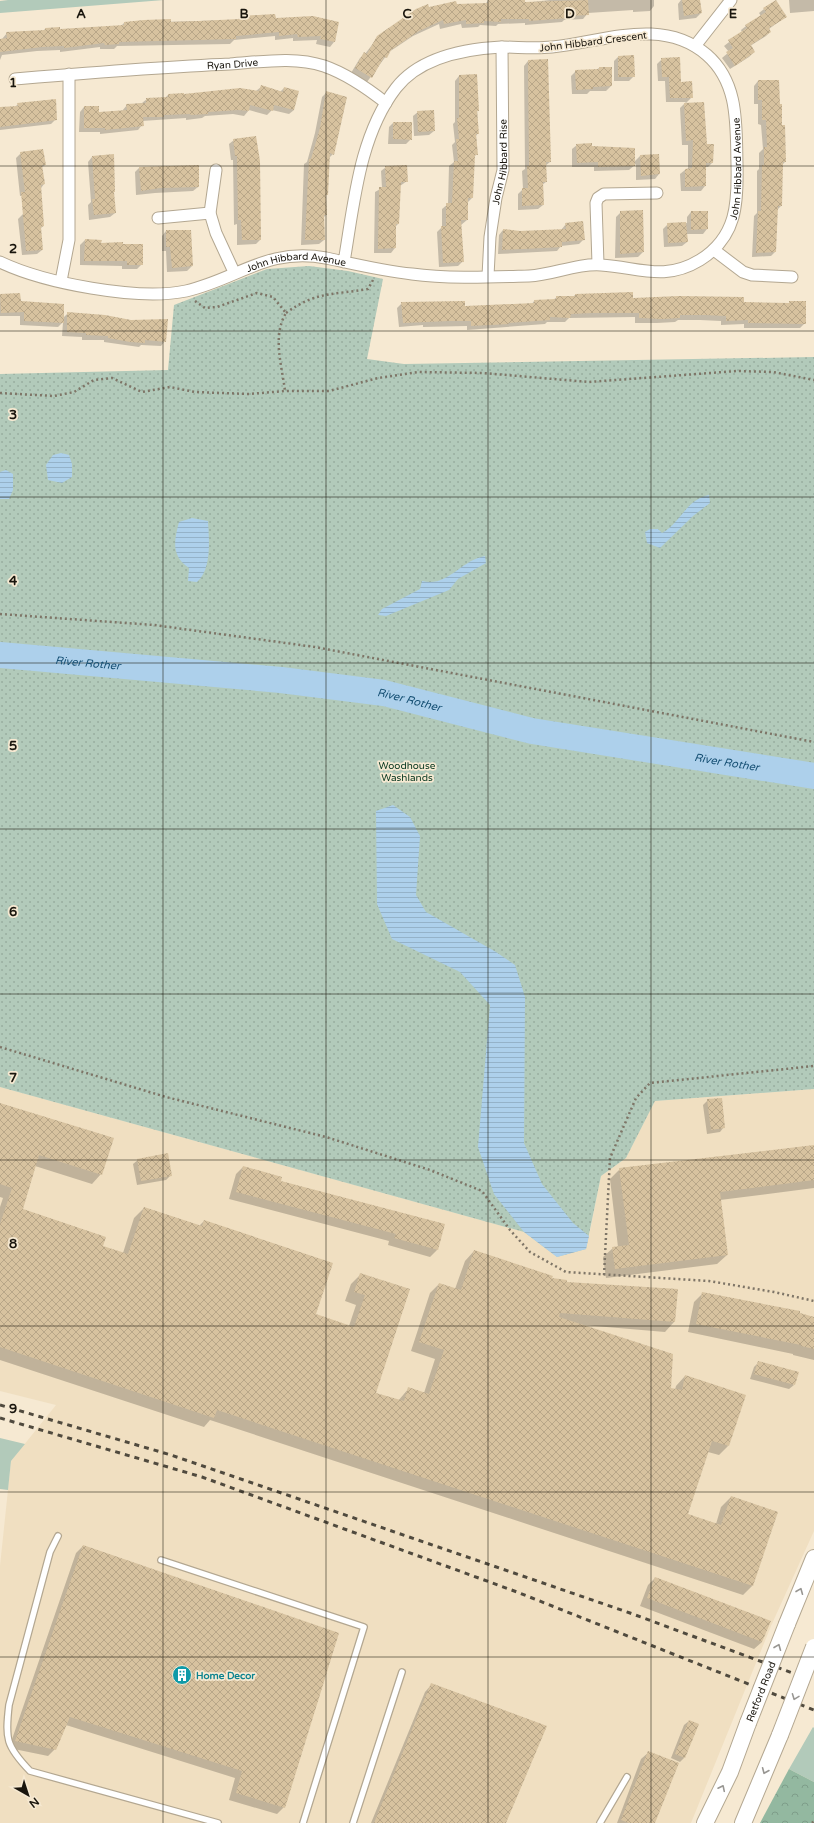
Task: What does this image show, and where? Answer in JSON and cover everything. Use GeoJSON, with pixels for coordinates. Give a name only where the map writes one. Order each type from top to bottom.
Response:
{"type":"FeatureCollection","features":[{"type":"Feature","properties":{"kind":"main road","name":"Retford Road"},"geometry":{"type":"LineString","coordinates":[[705,1823],[730,1772],[814,1558]]}},
{"type":"Feature","properties":{"kind":"main road"},"geometry":{"type":"LineString","coordinates":[[743,1823],[780,1735],[814,1647]]}},
{"type":"Feature","properties":{"kind":"street"},"geometry":{"type":"LineString","coordinates":[[695,46],[731,0]]}},
{"type":"Feature","properties":{"kind":"street","name":"John Hibbard Crescent"},"geometry":{"type":"LineString","coordinates":[[344,262],[360,169],[366,149],[386,103],[397,86],[412,73],[428,63],[468,50],[502,47],[548,48],[621,35],[659,34],[695,46]]}},
{"type":"Feature","properties":{"kind":"street","name":"John Hibbard Avenue"},"geometry":{"type":"LineString","coordinates":[[0,262],[29,273],[61,282],[146,294],[188,290],[263,261],[298,255],[378,269],[430,276],[537,275],[598,264],[656,273],[669,272],[695,263],[714,250],[728,231],[734,218],[737,203],[736,113],[727,82],[709,57],[695,46]]}},
{"type":"Feature","properties":{"kind":"street","name":"John Hibbard Rise"},"geometry":{"type":"LineString","coordinates":[[488,276],[490,237],[496,198],[503,170],[502,47]]}},
{"type":"Feature","properties":{"kind":"street","name":"Ryan Drive"},"geometry":{"type":"LineString","coordinates":[[15,79],[183,66],[269,62],[306,62],[323,66],[347,76],[386,103]]}},
{"type":"Feature","properties":{"kind":"street"},"geometry":{"type":"LineString","coordinates":[[61,282],[69,240],[69,74]]}},
{"type":"Feature","properties":{"kind":"street"},"geometry":{"type":"LineString","coordinates":[[216,170],[210,213],[216,233],[234,272]]}},
{"type":"Feature","properties":{"kind":"street"},"geometry":{"type":"LineString","coordinates":[[598,264],[596,203],[598,198],[604,194],[657,193]]}},
{"type":"Feature","properties":{"kind":"street"},"geometry":{"type":"LineString","coordinates":[[158,218],[210,213]]}},
{"type":"Feature","properties":{"kind":"street"},"geometry":{"type":"LineString","coordinates":[[714,250],[743,272],[752,275],[792,278]]}},
{"type":"Feature","properties":{"kind":"lane"},"geometry":{"type":"LineString","coordinates":[[58,1536],[50,1552],[9,1705],[6,1727],[8,1744],[17,1758],[30,1771],[218,1823]]}},
{"type":"Feature","properties":{"kind":"lane"},"geometry":{"type":"LineString","coordinates":[[162,1560],[364,1627],[304,1823]]}},
{"type":"Feature","properties":{"kind":"lane"},"geometry":{"type":"LineString","coordinates":[[353,1823],[402,1672]]}},
{"type":"Feature","properties":{"kind":"lane"},"geometry":{"type":"LineString","coordinates":[[600,1823],[627,1777]]}},
{"type":"Feature","properties":{"kind":"path"},"geometry":{"type":"LineString","coordinates":[[285,391],[280,355],[279,330],[286,313],[299,304],[319,295],[368,288],[378,269]]}},
{"type":"Feature","properties":{"kind":"path"},"geometry":{"type":"LineString","coordinates":[[188,290],[195,301],[205,308],[217,307],[257,293],[274,297],[286,313]]}},
{"type":"Feature","properties":{"kind":"path"},"geometry":{"type":"LineString","coordinates":[[0,393],[54,396],[74,392],[94,380],[112,378],[142,392],[170,387],[195,392],[249,394],[285,391],[329,391],[378,378],[418,372],[483,373],[589,382],[738,371],[773,372],[814,380]]}},
{"type":"Feature","properties":{"kind":"path"},"geometry":{"type":"LineString","coordinates":[[0,614],[154,625],[315,647],[814,742]]}},
{"type":"Feature","properties":{"kind":"path"},"geometry":{"type":"LineString","coordinates":[[0,1047],[166,1097],[326,1137],[430,1170],[482,1191],[510,1230],[530,1252],[550,1265],[566,1272],[709,1281],[774,1292],[814,1301]]}},
{"type":"Feature","properties":{"kind":"path"},"geometry":{"type":"LineString","coordinates":[[604,1275],[610,1158],[636,1098],[650,1083],[814,1066]]}},
{"type":"Feature","properties":{"kind":"shaded area"},"geometry":{"type":"Polygon","coordinates":[[[0,1087],[524,1232],[557,1257],[589,1236],[601,1176],[626,1158],[655,1101],[814,1089],[814,1531],[771,1626],[691,1823],[0,1823],[0,1566],[11,1461],[56,1405],[0,1391],[0,1087]]]}},
{"type":"Feature","properties":{"kind":"green space"},"geometry":{"type":"Polygon","coordinates":[[[164,0],[0,13],[0,1],[164,0]]]}},
{"type":"Feature","properties":{"kind":"green space","name":"Woodhouse Washlands"},"geometry":{"type":"Polygon","coordinates":[[[309,266],[348,271],[383,279],[367,359],[404,364],[814,357],[814,1089],[655,1101],[626,1158],[601,1176],[586,1249],[557,1257],[524,1232],[0,1087],[0,374],[168,370],[174,305],[267,269],[309,266]]]}},
{"type":"Feature","properties":{"kind":"green space"},"geometry":{"type":"Polygon","coordinates":[[[0,1438],[25,1444],[11,1461],[8,1490],[0,1489],[0,1438]]]}},
{"type":"Feature","properties":{"kind":"green space"},"geometry":{"type":"Polygon","coordinates":[[[813,1727],[814,1728],[814,1782],[789,1769],[813,1727]]]}},
{"type":"Feature","properties":{"kind":"green space"},"geometry":{"type":"Polygon","coordinates":[[[789,1769],[814,1782],[814,1823],[760,1823],[789,1769]]]}},
{"type":"Feature","properties":{"kind":"water"},"geometry":{"type":"Polygon","coordinates":[[[61,453],[69,455],[72,464],[72,477],[62,483],[48,480],[46,465],[53,455],[61,453]]]}},
{"type":"Feature","properties":{"kind":"water"},"geometry":{"type":"Polygon","coordinates":[[[6,470],[13,474],[13,490],[9,499],[0,499],[0,472],[6,470]]]}},
{"type":"Feature","properties":{"kind":"water"},"geometry":{"type":"Polygon","coordinates":[[[709,495],[710,503],[693,516],[660,548],[647,543],[645,532],[650,529],[658,529],[662,533],[674,524],[694,502],[709,495]]]}},
{"type":"Feature","properties":{"kind":"water"},"geometry":{"type":"Polygon","coordinates":[[[192,518],[208,521],[209,545],[207,562],[202,576],[197,582],[188,581],[189,568],[179,558],[175,548],[179,522],[192,518]]]}},
{"type":"Feature","properties":{"kind":"water"},"geometry":{"type":"Polygon","coordinates":[[[485,556],[486,563],[458,579],[449,590],[386,616],[378,615],[382,609],[420,589],[422,581],[439,581],[476,559],[485,556]]]}},
{"type":"Feature","properties":{"kind":"water"},"geometry":{"type":"Polygon","coordinates":[[[393,805],[410,817],[420,836],[416,895],[426,912],[496,952],[515,965],[525,997],[524,1143],[542,1184],[573,1223],[589,1236],[586,1249],[557,1257],[524,1232],[494,1194],[478,1147],[490,1005],[460,972],[392,939],[377,904],[376,811],[393,805]]]}},
{"type":"Feature","properties":{"kind":"building"},"geometry":{"type":"Polygon","coordinates":[[[488,0],[525,0],[525,2],[588,0],[589,15],[529,21],[529,19],[501,19],[501,22],[484,21],[484,23],[466,24],[466,20],[444,24],[443,20],[419,31],[391,50],[387,58],[384,57],[372,78],[355,68],[364,52],[367,54],[377,36],[416,9],[428,4],[429,7],[456,1],[457,4],[488,3],[488,0]]]}},
{"type":"Feature","properties":{"kind":"building"},"geometry":{"type":"Polygon","coordinates":[[[682,0],[700,0],[702,13],[684,16],[682,0]]]}},
{"type":"Feature","properties":{"kind":"building"},"geometry":{"type":"Polygon","coordinates":[[[776,0],[787,17],[769,28],[771,32],[751,45],[755,52],[735,66],[726,52],[733,48],[728,40],[747,28],[745,25],[766,12],[763,8],[776,0]]]}},
{"type":"Feature","properties":{"kind":"building"},"geometry":{"type":"Polygon","coordinates":[[[275,14],[276,18],[313,16],[339,22],[335,42],[320,39],[321,36],[298,37],[297,34],[279,36],[279,32],[236,36],[236,39],[119,42],[119,44],[105,45],[104,43],[64,48],[64,46],[42,47],[0,52],[0,39],[7,38],[6,32],[45,30],[45,28],[60,27],[60,29],[124,25],[124,22],[144,20],[171,19],[171,22],[198,21],[240,19],[240,16],[275,14]]]}},
{"type":"Feature","properties":{"kind":"building"},"geometry":{"type":"Polygon","coordinates":[[[634,55],[635,77],[618,77],[618,56],[634,55]]]}},
{"type":"Feature","properties":{"kind":"building"},"geometry":{"type":"Polygon","coordinates":[[[680,57],[681,82],[692,81],[693,98],[670,98],[669,77],[662,77],[661,58],[680,57]]]}},
{"type":"Feature","properties":{"kind":"building"},"geometry":{"type":"Polygon","coordinates":[[[548,59],[551,162],[546,162],[547,182],[543,182],[544,205],[522,206],[522,188],[528,188],[527,166],[529,166],[528,60],[548,59]]]}},
{"type":"Feature","properties":{"kind":"building"},"geometry":{"type":"Polygon","coordinates":[[[599,67],[612,67],[612,86],[576,90],[575,70],[599,69],[599,67]]]}},
{"type":"Feature","properties":{"kind":"building"},"geometry":{"type":"Polygon","coordinates":[[[477,74],[479,111],[477,111],[479,134],[476,134],[478,155],[475,155],[473,198],[468,198],[468,220],[461,220],[464,262],[443,263],[441,226],[446,226],[446,203],[452,203],[454,161],[458,161],[456,139],[459,139],[457,118],[459,118],[459,75],[477,74]]]}},
{"type":"Feature","properties":{"kind":"building"},"geometry":{"type":"Polygon","coordinates":[[[758,80],[779,80],[780,104],[782,104],[782,125],[785,125],[786,162],[783,162],[782,206],[778,206],[776,252],[756,253],[758,211],[761,211],[762,165],[764,165],[764,147],[767,147],[766,120],[762,120],[762,100],[758,100],[758,80]]]}},
{"type":"Feature","properties":{"kind":"building"},"geometry":{"type":"Polygon","coordinates":[[[261,85],[283,92],[284,87],[299,91],[294,110],[274,105],[273,111],[250,105],[249,111],[238,110],[208,112],[208,114],[143,117],[144,126],[105,130],[105,128],[84,128],[84,106],[99,106],[99,112],[127,110],[126,104],[146,103],[146,98],[168,97],[168,94],[184,94],[240,88],[259,91],[261,85]]]}},
{"type":"Feature","properties":{"kind":"building"},"geometry":{"type":"Polygon","coordinates":[[[326,91],[347,97],[334,155],[330,153],[328,195],[326,195],[327,215],[324,215],[325,240],[305,240],[309,159],[311,159],[320,128],[326,91]]]}},
{"type":"Feature","properties":{"kind":"building"},"geometry":{"type":"Polygon","coordinates":[[[56,99],[57,120],[0,127],[0,107],[18,106],[17,103],[56,99]]]}},
{"type":"Feature","properties":{"kind":"building"},"geometry":{"type":"Polygon","coordinates":[[[704,102],[707,144],[714,144],[713,163],[706,163],[706,186],[685,187],[685,169],[692,168],[693,140],[686,141],[684,103],[704,102]]]}},
{"type":"Feature","properties":{"kind":"building"},"geometry":{"type":"Polygon","coordinates":[[[434,110],[435,131],[418,132],[417,111],[434,110]]]}},
{"type":"Feature","properties":{"kind":"building"},"geometry":{"type":"Polygon","coordinates":[[[393,122],[412,122],[412,140],[393,139],[393,122]]]}},
{"type":"Feature","properties":{"kind":"building"},"geometry":{"type":"Polygon","coordinates":[[[256,136],[260,161],[261,240],[242,240],[241,220],[238,220],[237,156],[235,156],[233,139],[256,136]]]}},
{"type":"Feature","properties":{"kind":"building"},"geometry":{"type":"Polygon","coordinates":[[[592,143],[592,146],[635,148],[635,166],[598,167],[598,162],[577,163],[576,144],[592,143]]]}},
{"type":"Feature","properties":{"kind":"building"},"geometry":{"type":"Polygon","coordinates":[[[43,149],[46,165],[42,165],[45,184],[41,185],[44,226],[41,227],[43,250],[26,251],[21,192],[25,192],[20,152],[43,149]]]}},
{"type":"Feature","properties":{"kind":"building"},"geometry":{"type":"Polygon","coordinates":[[[114,154],[114,192],[116,213],[94,215],[92,199],[95,199],[92,156],[114,154]]]}},
{"type":"Feature","properties":{"kind":"building"},"geometry":{"type":"Polygon","coordinates":[[[659,154],[660,174],[641,176],[640,155],[659,154]]]}},
{"type":"Feature","properties":{"kind":"building"},"geometry":{"type":"Polygon","coordinates":[[[199,165],[199,187],[160,188],[141,191],[139,167],[199,165]]]}},
{"type":"Feature","properties":{"kind":"building"},"geometry":{"type":"Polygon","coordinates":[[[407,165],[408,182],[401,182],[399,224],[396,224],[396,248],[378,249],[379,187],[386,187],[385,166],[407,165]]]}},
{"type":"Feature","properties":{"kind":"building"},"geometry":{"type":"Polygon","coordinates":[[[643,210],[644,252],[620,254],[620,211],[643,210]]]}},
{"type":"Feature","properties":{"kind":"building"},"geometry":{"type":"Polygon","coordinates":[[[691,211],[708,211],[708,229],[691,230],[691,211]]]}},
{"type":"Feature","properties":{"kind":"building"},"geometry":{"type":"Polygon","coordinates":[[[583,221],[585,240],[562,242],[562,247],[502,250],[503,229],[520,231],[566,229],[565,223],[583,221]]]}},
{"type":"Feature","properties":{"kind":"building"},"geometry":{"type":"Polygon","coordinates":[[[686,222],[688,242],[668,243],[667,223],[686,222]]]}},
{"type":"Feature","properties":{"kind":"building"},"geometry":{"type":"Polygon","coordinates":[[[166,230],[191,230],[193,266],[172,268],[170,247],[166,247],[166,230]]]}},
{"type":"Feature","properties":{"kind":"building"},"geometry":{"type":"Polygon","coordinates":[[[85,239],[102,240],[101,243],[123,242],[123,244],[143,244],[143,265],[127,265],[127,261],[84,261],[85,239]]]}},
{"type":"Feature","properties":{"kind":"building"},"geometry":{"type":"Polygon","coordinates":[[[633,292],[633,298],[679,296],[744,297],[744,302],[789,303],[789,301],[806,301],[806,324],[748,323],[748,320],[726,321],[726,316],[705,315],[680,315],[680,318],[662,319],[639,318],[639,313],[571,314],[570,318],[550,317],[550,320],[471,326],[471,321],[403,323],[401,302],[465,301],[465,306],[534,303],[534,300],[556,299],[556,296],[575,296],[575,294],[633,292]]]}},
{"type":"Feature","properties":{"kind":"building"},"geometry":{"type":"Polygon","coordinates":[[[20,293],[21,301],[64,304],[64,323],[24,321],[24,312],[1,313],[0,294],[20,293]]]}},
{"type":"Feature","properties":{"kind":"building"},"geometry":{"type":"Polygon","coordinates":[[[67,312],[105,315],[131,320],[168,319],[166,342],[145,340],[145,343],[130,342],[108,338],[108,336],[67,332],[67,312]]]}},
{"type":"Feature","properties":{"kind":"building"},"geometry":{"type":"Polygon","coordinates":[[[722,1098],[725,1128],[711,1130],[707,1099],[722,1098]]]}},
{"type":"Feature","properties":{"kind":"building"},"geometry":{"type":"Polygon","coordinates":[[[0,1103],[114,1138],[102,1175],[39,1155],[23,1209],[106,1237],[103,1246],[128,1254],[144,1207],[202,1226],[204,1220],[333,1263],[316,1314],[354,1327],[365,1295],[354,1292],[360,1273],[410,1289],[376,1393],[404,1401],[408,1387],[429,1394],[444,1350],[419,1342],[439,1283],[461,1290],[474,1250],[553,1276],[552,1278],[567,1280],[567,1282],[678,1289],[675,1322],[560,1313],[559,1317],[673,1354],[671,1388],[682,1390],[685,1375],[746,1395],[729,1446],[712,1441],[688,1514],[721,1525],[731,1496],[778,1512],[753,1586],[217,1410],[214,1418],[0,1347],[0,1224],[12,1188],[0,1184],[0,1103]]]}},
{"type":"Feature","properties":{"kind":"building"},"geometry":{"type":"Polygon","coordinates":[[[814,1145],[814,1180],[720,1192],[728,1255],[615,1269],[612,1247],[629,1245],[619,1168],[814,1145]]]}},
{"type":"Feature","properties":{"kind":"building"},"geometry":{"type":"Polygon","coordinates":[[[168,1153],[172,1176],[141,1181],[137,1159],[168,1153]]]}},
{"type":"Feature","properties":{"kind":"building"},"geometry":{"type":"Polygon","coordinates":[[[243,1166],[282,1177],[281,1181],[445,1224],[438,1250],[394,1238],[396,1234],[236,1192],[243,1166]]]}},
{"type":"Feature","properties":{"kind":"building"},"geometry":{"type":"Polygon","coordinates":[[[702,1292],[800,1311],[800,1313],[814,1317],[814,1349],[801,1345],[696,1324],[702,1292]]]}},
{"type":"Feature","properties":{"kind":"building"},"geometry":{"type":"Polygon","coordinates":[[[758,1361],[799,1372],[795,1385],[754,1374],[758,1361]]]}},
{"type":"Feature","properties":{"kind":"building","name":"Home Decor"},"geometry":{"type":"Polygon","coordinates":[[[83,1545],[339,1633],[285,1808],[236,1793],[242,1771],[70,1717],[56,1750],[15,1741],[83,1545]]]}},
{"type":"Feature","properties":{"kind":"building"},"geometry":{"type":"Polygon","coordinates":[[[655,1577],[771,1621],[762,1642],[647,1598],[655,1577]]]}},
{"type":"Feature","properties":{"kind":"building"},"geometry":{"type":"Polygon","coordinates":[[[431,1683],[547,1726],[506,1823],[374,1823],[431,1683]]]}},
{"type":"Feature","properties":{"kind":"building"},"geometry":{"type":"Polygon","coordinates":[[[689,1720],[699,1724],[685,1758],[675,1754],[689,1720]]]}},
{"type":"Feature","properties":{"kind":"building"},"geometry":{"type":"Polygon","coordinates":[[[648,1751],[679,1763],[655,1823],[629,1823],[621,1820],[648,1751]]]}},
{"type":"Feature","properties":{"kind":"waterway","name":"River Rother"},"geometry":{"type":"LineString","coordinates":[[0,655],[281,680],[384,693],[532,731],[814,776]]}},
{"type":"Feature","properties":{"kind":"railway"},"geometry":{"type":"LineString","coordinates":[[0,1405],[171,1455],[630,1613],[814,1681]]}},
{"type":"Feature","properties":{"kind":"railway"},"geometry":{"type":"LineString","coordinates":[[0,1418],[202,1477],[517,1592],[814,1710]]}},
{"type":"Feature","properties":{"kind":"place","name":"Home Decor"},"geometry":{"type":"Point","coordinates":[182,1675]}}]}
